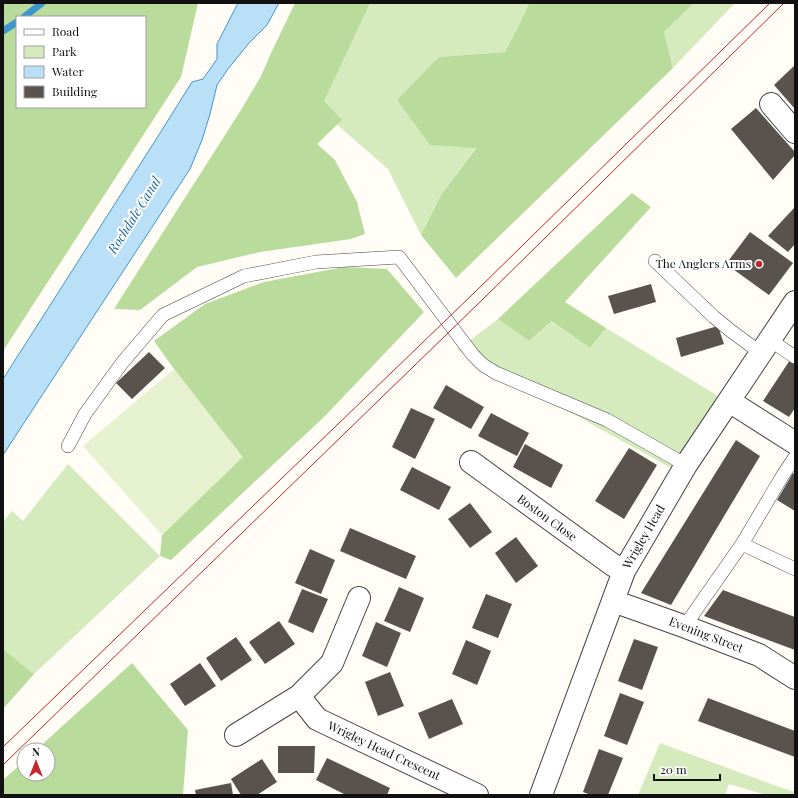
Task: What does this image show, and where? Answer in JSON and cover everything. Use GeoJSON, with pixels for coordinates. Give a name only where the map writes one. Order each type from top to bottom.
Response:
{"type":"FeatureCollection","features":[{"type":"Feature","properties":{"kind":"street"},"geometry":{"type":"LineString","coordinates":[[771,104],[795,132]]}},
{"type":"Feature","properties":{"kind":"street","name":"Wrigley Head"},"geometry":{"type":"LineString","coordinates":[[541,795],[624,571],[686,465],[795,302]]}},
{"type":"Feature","properties":{"kind":"street"},"geometry":{"type":"LineString","coordinates":[[729,401],[795,443]]}},
{"type":"Feature","properties":{"kind":"street","name":"Boston Close"},"geometry":{"type":"LineString","coordinates":[[471,462],[613,566],[624,571]]}},
{"type":"Feature","properties":{"kind":"street"},"geometry":{"type":"LineString","coordinates":[[236,735],[299,696],[332,663],[359,598]]}},
{"type":"Feature","properties":{"kind":"street","name":"Evening Street"},"geometry":{"type":"LineString","coordinates":[[613,601],[759,655],[795,678]]}},
{"type":"Feature","properties":{"kind":"street","name":"Wrigley Head Crescent"},"geometry":{"type":"LineString","coordinates":[[299,696],[317,719],[477,795]]}},
{"type":"Feature","properties":{"kind":"lane"},"geometry":{"type":"LineString","coordinates":[[68,446],[85,414],[122,363],[163,315],[244,276],[316,262],[399,257],[473,355],[483,365],[496,373],[607,420],[686,465]]}},
{"type":"Feature","properties":{"kind":"lane"},"geometry":{"type":"LineString","coordinates":[[655,261],[731,332],[795,357]]}},
{"type":"Feature","properties":{"kind":"lane"},"geometry":{"type":"LineString","coordinates":[[686,627],[691,617],[742,544],[795,456]]}},
{"type":"Feature","properties":{"kind":"lane"},"geometry":{"type":"LineString","coordinates":[[742,544],[795,569]]}},
{"type":"Feature","properties":{"kind":"green space"},"geometry":{"type":"Polygon","coordinates":[[[3,3],[198,3],[181,77],[3,351],[3,3]]]}},
{"type":"Feature","properties":{"kind":"green space"},"geometry":{"type":"Polygon","coordinates":[[[295,3],[370,3],[324,101],[342,120],[317,144],[335,160],[357,202],[365,234],[351,239],[260,252],[197,267],[140,310],[114,309],[241,110],[261,76],[295,3]]]}},
{"type":"Feature","properties":{"kind":"green space"},"geometry":{"type":"Polygon","coordinates":[[[325,3],[529,3],[505,52],[439,57],[476,147],[441,195],[421,235],[388,169],[302,94],[325,3]]]}},
{"type":"Feature","properties":{"kind":"green space"},"geometry":{"type":"Polygon","coordinates":[[[529,3],[694,3],[664,32],[673,68],[456,278],[421,235],[441,195],[476,148],[430,145],[397,100],[439,57],[505,52],[529,3]]]}},
{"type":"Feature","properties":{"kind":"green space"},"geometry":{"type":"Polygon","coordinates":[[[694,3],[735,3],[673,68],[664,32],[694,3]]]}},
{"type":"Feature","properties":{"kind":"green space"},"geometry":{"type":"Polygon","coordinates":[[[632,193],[651,207],[565,302],[606,328],[590,348],[551,321],[529,341],[498,319],[632,193]]]}},
{"type":"Feature","properties":{"kind":"green space"},"geometry":{"type":"Polygon","coordinates":[[[344,267],[387,269],[424,312],[324,417],[171,560],[160,556],[162,535],[242,457],[154,341],[205,304],[264,282],[344,267]]]}},
{"type":"Feature","properties":{"kind":"green space"},"geometry":{"type":"Polygon","coordinates":[[[498,319],[529,341],[550,321],[590,348],[606,328],[718,396],[671,468],[457,350],[498,319]]]}},
{"type":"Feature","properties":{"kind":"green space"},"geometry":{"type":"Polygon","coordinates":[[[174,369],[243,457],[162,535],[83,446],[174,369]]]}},
{"type":"Feature","properties":{"kind":"green space"},"geometry":{"type":"Polygon","coordinates":[[[68,464],[160,556],[34,674],[3,649],[3,522],[12,511],[23,521],[68,464]]]}},
{"type":"Feature","properties":{"kind":"green space"},"geometry":{"type":"Polygon","coordinates":[[[3,649],[34,674],[3,709],[3,649]]]}},
{"type":"Feature","properties":{"kind":"green space"},"geometry":{"type":"Polygon","coordinates":[[[132,663],[188,730],[183,795],[3,795],[3,780],[16,768],[16,782],[56,782],[56,742],[45,742],[132,663]]]}},
{"type":"Feature","properties":{"kind":"green space"},"geometry":{"type":"Polygon","coordinates":[[[660,743],[795,792],[795,795],[762,795],[763,794],[729,784],[725,795],[638,795],[660,743]]]}},
{"type":"Feature","properties":{"kind":"water","name":"Rochdale Canal"},"geometry":{"type":"Polygon","coordinates":[[[238,3],[279,3],[267,25],[249,43],[217,85],[202,140],[190,169],[3,455],[3,379],[192,82],[203,79],[217,59],[217,44],[238,3]]]}},
{"type":"Feature","properties":{"kind":"building"},"geometry":{"type":"Polygon","coordinates":[[[795,65],[795,109],[774,85],[795,65]]]}},
{"type":"Feature","properties":{"kind":"building"},"geometry":{"type":"Polygon","coordinates":[[[756,108],[795,152],[795,155],[773,180],[731,129],[756,108]]]}},
{"type":"Feature","properties":{"kind":"building"},"geometry":{"type":"Polygon","coordinates":[[[795,207],[795,244],[788,252],[768,236],[795,207]]]}},
{"type":"Feature","properties":{"kind":"building","name":"The Anglers Arms"},"geometry":{"type":"Polygon","coordinates":[[[750,232],[793,263],[769,295],[726,264],[750,232]]]}},
{"type":"Feature","properties":{"kind":"building"},"geometry":{"type":"Polygon","coordinates":[[[651,284],[656,302],[614,314],[608,296],[651,284]]]}},
{"type":"Feature","properties":{"kind":"building"},"geometry":{"type":"Polygon","coordinates":[[[718,326],[724,344],[681,357],[676,338],[718,326]]]}},
{"type":"Feature","properties":{"kind":"building"},"geometry":{"type":"Polygon","coordinates":[[[149,352],[165,368],[132,399],[116,383],[149,352]]]}},
{"type":"Feature","properties":{"kind":"building"},"geometry":{"type":"Polygon","coordinates":[[[790,360],[795,363],[795,408],[789,417],[763,401],[790,360]]]}},
{"type":"Feature","properties":{"kind":"building"},"geometry":{"type":"Polygon","coordinates":[[[446,385],[484,407],[471,429],[433,408],[446,385]]]}},
{"type":"Feature","properties":{"kind":"building"},"geometry":{"type":"Polygon","coordinates":[[[411,408],[435,419],[415,459],[392,447],[411,408]]]}},
{"type":"Feature","properties":{"kind":"building"},"geometry":{"type":"Polygon","coordinates":[[[491,413],[529,433],[517,456],[478,436],[491,413]]]}},
{"type":"Feature","properties":{"kind":"building"},"geometry":{"type":"Polygon","coordinates":[[[736,440],[760,456],[671,605],[641,593],[736,440]]]}},
{"type":"Feature","properties":{"kind":"building"},"geometry":{"type":"Polygon","coordinates":[[[525,444],[563,465],[551,488],[513,467],[525,444]]]}},
{"type":"Feature","properties":{"kind":"building"},"geometry":{"type":"Polygon","coordinates":[[[629,448],[657,465],[624,519],[595,501],[629,448]]]}},
{"type":"Feature","properties":{"kind":"building"},"geometry":{"type":"Polygon","coordinates":[[[412,467],[451,487],[439,510],[400,490],[412,467]]]}},
{"type":"Feature","properties":{"kind":"building"},"geometry":{"type":"Polygon","coordinates":[[[793,473],[795,475],[795,511],[777,500],[793,473]]]}},
{"type":"Feature","properties":{"kind":"building"},"geometry":{"type":"Polygon","coordinates":[[[470,503],[492,532],[470,548],[448,519],[470,503]]]}},
{"type":"Feature","properties":{"kind":"building"},"geometry":{"type":"Polygon","coordinates":[[[350,528],[416,556],[406,579],[340,551],[350,528]]]}},
{"type":"Feature","properties":{"kind":"building"},"geometry":{"type":"Polygon","coordinates":[[[516,537],[538,566],[516,583],[495,553],[516,537]]]}},
{"type":"Feature","properties":{"kind":"building"},"geometry":{"type":"Polygon","coordinates":[[[310,549],[335,560],[321,594],[295,583],[310,549]]]}},
{"type":"Feature","properties":{"kind":"building"},"geometry":{"type":"Polygon","coordinates":[[[399,587],[424,598],[410,632],[384,621],[399,587]]]}},
{"type":"Feature","properties":{"kind":"building"},"geometry":{"type":"Polygon","coordinates":[[[302,589],[328,599],[313,633],[288,622],[302,589]]]}},
{"type":"Feature","properties":{"kind":"building"},"geometry":{"type":"Polygon","coordinates":[[[723,590],[795,617],[795,650],[704,616],[723,590]]]}},
{"type":"Feature","properties":{"kind":"building"},"geometry":{"type":"Polygon","coordinates":[[[486,594],[512,604],[498,638],[472,628],[486,594]]]}},
{"type":"Feature","properties":{"kind":"building"},"geometry":{"type":"Polygon","coordinates":[[[279,621],[295,644],[265,664],[249,642],[279,621]]]}},
{"type":"Feature","properties":{"kind":"building"},"geometry":{"type":"Polygon","coordinates":[[[376,622],[401,633],[387,667],[362,656],[376,622]]]}},
{"type":"Feature","properties":{"kind":"building"},"geometry":{"type":"Polygon","coordinates":[[[236,637],[252,660],[221,681],[206,658],[236,637]]]}},
{"type":"Feature","properties":{"kind":"building"},"geometry":{"type":"Polygon","coordinates":[[[634,639],[658,647],[642,690],[618,681],[634,639]]]}},
{"type":"Feature","properties":{"kind":"building"},"geometry":{"type":"Polygon","coordinates":[[[466,640],[491,651],[477,685],[452,674],[466,640]]]}},
{"type":"Feature","properties":{"kind":"building"},"geometry":{"type":"Polygon","coordinates":[[[200,663],[216,686],[185,706],[170,684],[200,663]]]}},
{"type":"Feature","properties":{"kind":"building"},"geometry":{"type":"Polygon","coordinates":[[[390,672],[404,706],[378,716],[365,682],[390,672]]]}},
{"type":"Feature","properties":{"kind":"building"},"geometry":{"type":"Polygon","coordinates":[[[620,693],[644,702],[627,745],[604,736],[620,693]]]}},
{"type":"Feature","properties":{"kind":"building"},"geometry":{"type":"Polygon","coordinates":[[[708,698],[795,731],[795,757],[698,721],[708,698]]]}},
{"type":"Feature","properties":{"kind":"building"},"geometry":{"type":"Polygon","coordinates":[[[452,699],[463,724],[429,739],[418,713],[452,699]]]}},
{"type":"Feature","properties":{"kind":"building"},"geometry":{"type":"Polygon","coordinates":[[[278,746],[315,746],[314,773],[278,773],[278,746]]]}},
{"type":"Feature","properties":{"kind":"building"},"geometry":{"type":"Polygon","coordinates":[[[599,749],[623,758],[608,795],[591,795],[583,792],[599,749]]]}},
{"type":"Feature","properties":{"kind":"building"},"geometry":{"type":"Polygon","coordinates":[[[327,758],[390,788],[387,795],[346,795],[316,780],[327,758]]]}},
{"type":"Feature","properties":{"kind":"building"},"geometry":{"type":"Polygon","coordinates":[[[262,759],[277,782],[257,795],[241,795],[231,779],[262,759]]]}},
{"type":"Feature","properties":{"kind":"building"},"geometry":{"type":"Polygon","coordinates":[[[231,783],[233,795],[196,795],[195,790],[231,783]]]}},
{"type":"Feature","properties":{"kind":"waterway"},"geometry":{"type":"LineString","coordinates":[[25,16],[42,3]]}},
{"type":"Feature","properties":{"kind":"waterway"},"geometry":{"type":"LineString","coordinates":[[3,31],[16,23]]}},
{"type":"Feature","properties":{"kind":"tram line"},"geometry":{"type":"LineString","coordinates":[[3,747],[475,292],[770,3]]}},
{"type":"Feature","properties":{"kind":"tram line"},"geometry":{"type":"LineString","coordinates":[[3,765],[482,300],[784,3]]}},
{"type":"Feature","properties":{"kind":"place","name":"The Anglers Arms"},"geometry":{"type":"Point","coordinates":[759,264]}}]}
